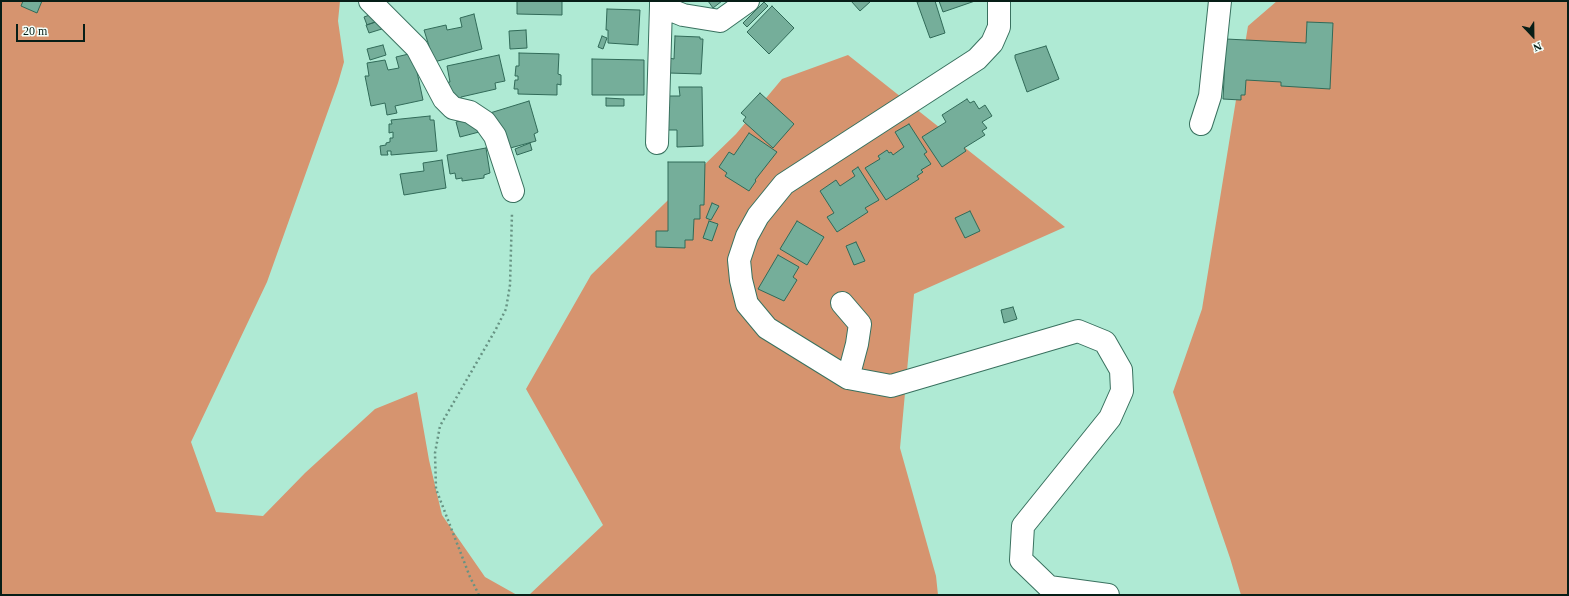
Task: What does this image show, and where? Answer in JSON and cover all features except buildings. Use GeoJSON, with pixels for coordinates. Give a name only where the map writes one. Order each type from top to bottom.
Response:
{"type":"FeatureCollection","features":[{"type":"Feature","properties":{"kind":"street"},"geometry":{"type":"LineString","coordinates":[[370,1],[416,48],[444,99],[453,108],[470,112],[485,122],[495,136],[513,191]]}},
{"type":"Feature","properties":{"kind":"street"},"geometry":{"type":"LineString","coordinates":[[657,143],[661,3],[683,15],[720,21],[748,1]]}},
{"type":"Feature","properties":{"kind":"street"},"geometry":{"type":"LineString","coordinates":[[999,1],[999,27],[992,43],[977,59],[784,184],[758,216],[747,236],[739,260],[741,280],[747,304],[767,328],[848,378],[891,386],[1078,331],[1105,342],[1121,370],[1122,391],[1110,418],[1023,526],[1021,560],[1049,587],[1108,595]]}},
{"type":"Feature","properties":{"kind":"street"},"geometry":{"type":"LineString","coordinates":[[1201,124],[1210,96],[1220,1]]}},
{"type":"Feature","properties":{"kind":"street"},"geometry":{"type":"LineString","coordinates":[[842,303],[860,324],[857,344],[848,378]]}},
{"type":"Feature","properties":{"kind":"path"},"geometry":{"type":"LineString","coordinates":[[479,595],[470,577],[436,489],[435,453],[440,426],[506,309],[510,285],[513,191]]}},
{"type":"Feature","properties":{"kind":"shaded area"},"geometry":{"type":"Polygon","coordinates":[[[1,1],[340,1],[338,21],[344,62],[338,83],[267,282],[191,442],[216,512],[263,516],[305,473],[375,409],[417,392],[429,460],[442,515],[485,577],[517,595],[1,595],[1,1]]]}},
{"type":"Feature","properties":{"kind":"shaded area"},"geometry":{"type":"Polygon","coordinates":[[[1277,1],[1568,1],[1568,595],[1241,595],[1230,558],[1173,392],[1202,309],[1248,26],[1277,1]]]}},
{"type":"Feature","properties":{"kind":"shaded area"},"geometry":{"type":"Polygon","coordinates":[[[848,55],[1065,227],[914,294],[900,448],[936,576],[938,595],[529,595],[603,525],[526,389],[591,275],[736,134],[782,79],[848,55]]]}}]}
